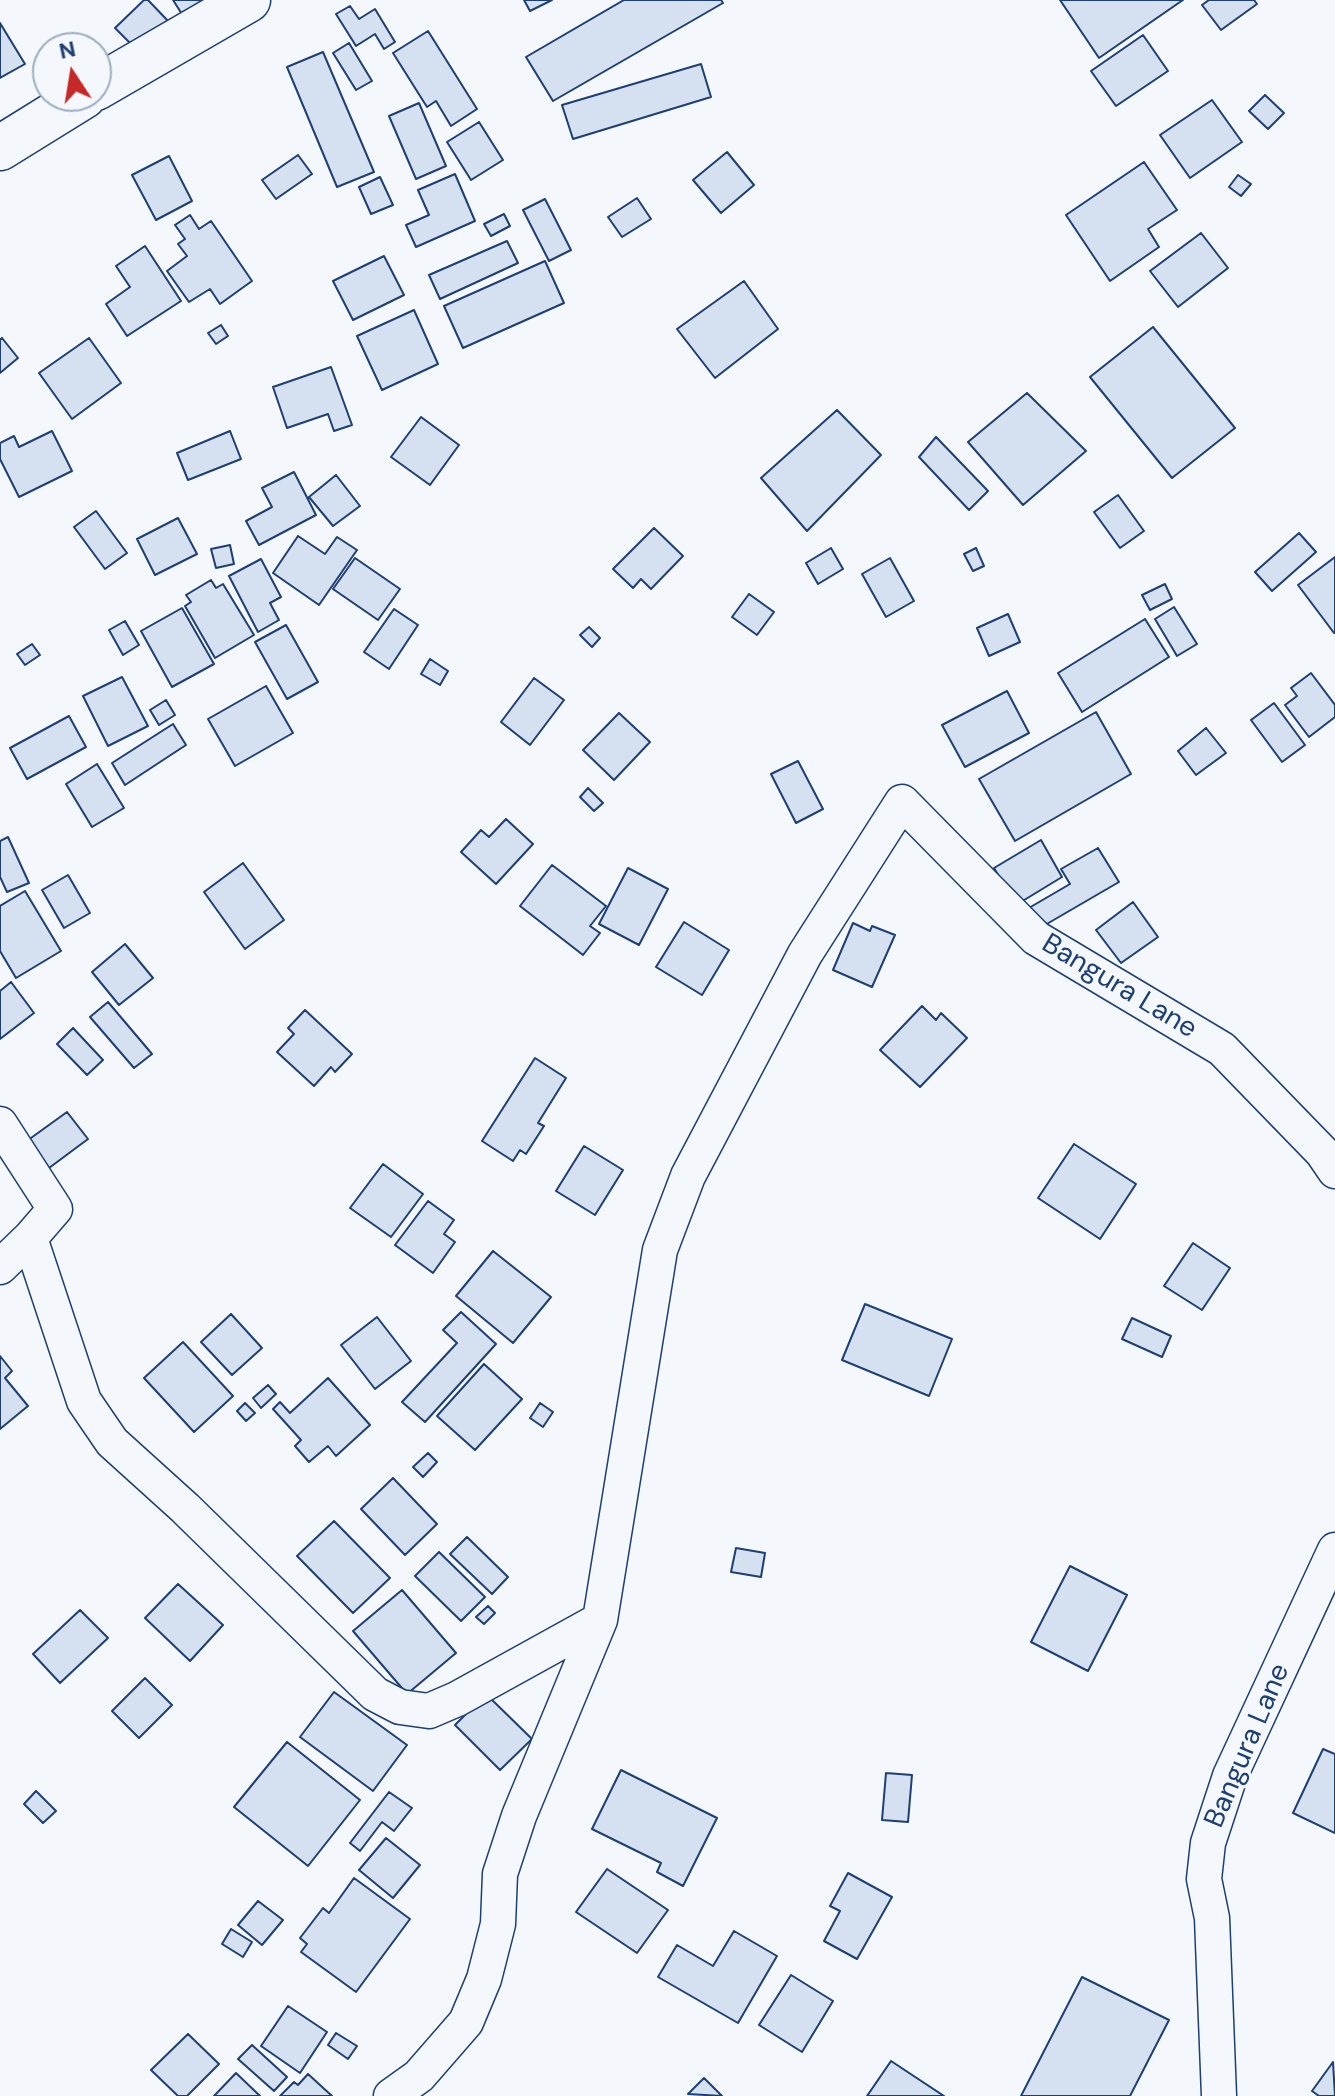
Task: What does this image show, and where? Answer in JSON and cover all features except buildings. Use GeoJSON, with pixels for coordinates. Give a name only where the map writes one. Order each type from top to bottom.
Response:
{"type":"FeatureCollection","features":[{"type":"Feature","properties":{"kind":"street"},"geometry":{"type":"LineString","coordinates":[[112,79],[248,0]]}},
{"type":"Feature","properties":{"kind":"street"},"geometry":{"type":"LineString","coordinates":[[0,148],[58,112]]}},
{"type":"Feature","properties":{"kind":"street","name":"Bangura Lane"},"geometry":{"type":"LineString","coordinates":[[600,1620],[660,1250],[688,1176],[805,954],[902,802],[1036,938],[1222,1049],[1322,1152],[1335,1171]]}},
{"type":"Feature","properties":{"kind":"street"},"geometry":{"type":"LineString","coordinates":[[0,1124],[55,1209],[0,1267]]}},
{"type":"Feature","properties":{"kind":"street"},"geometry":{"type":"LineString","coordinates":[[30,1238],[84,1401],[112,1442],[185,1508],[375,1694],[400,1707],[429,1711],[457,1699],[600,1620]]}},
{"type":"Feature","properties":{"kind":"street","name":"Bangura Lane"},"geometry":{"type":"LineString","coordinates":[[1219,2096],[1212,1918],[1204,1879],[1208,1843],[1230,1776],[1335,1550]]}},
{"type":"Feature","properties":{"kind":"street"},"geometry":{"type":"LineString","coordinates":[[391,2096],[419,2076],[466,2022],[484,1979],[498,1924],[500,1874],[519,1816],[600,1620]]}}]}
